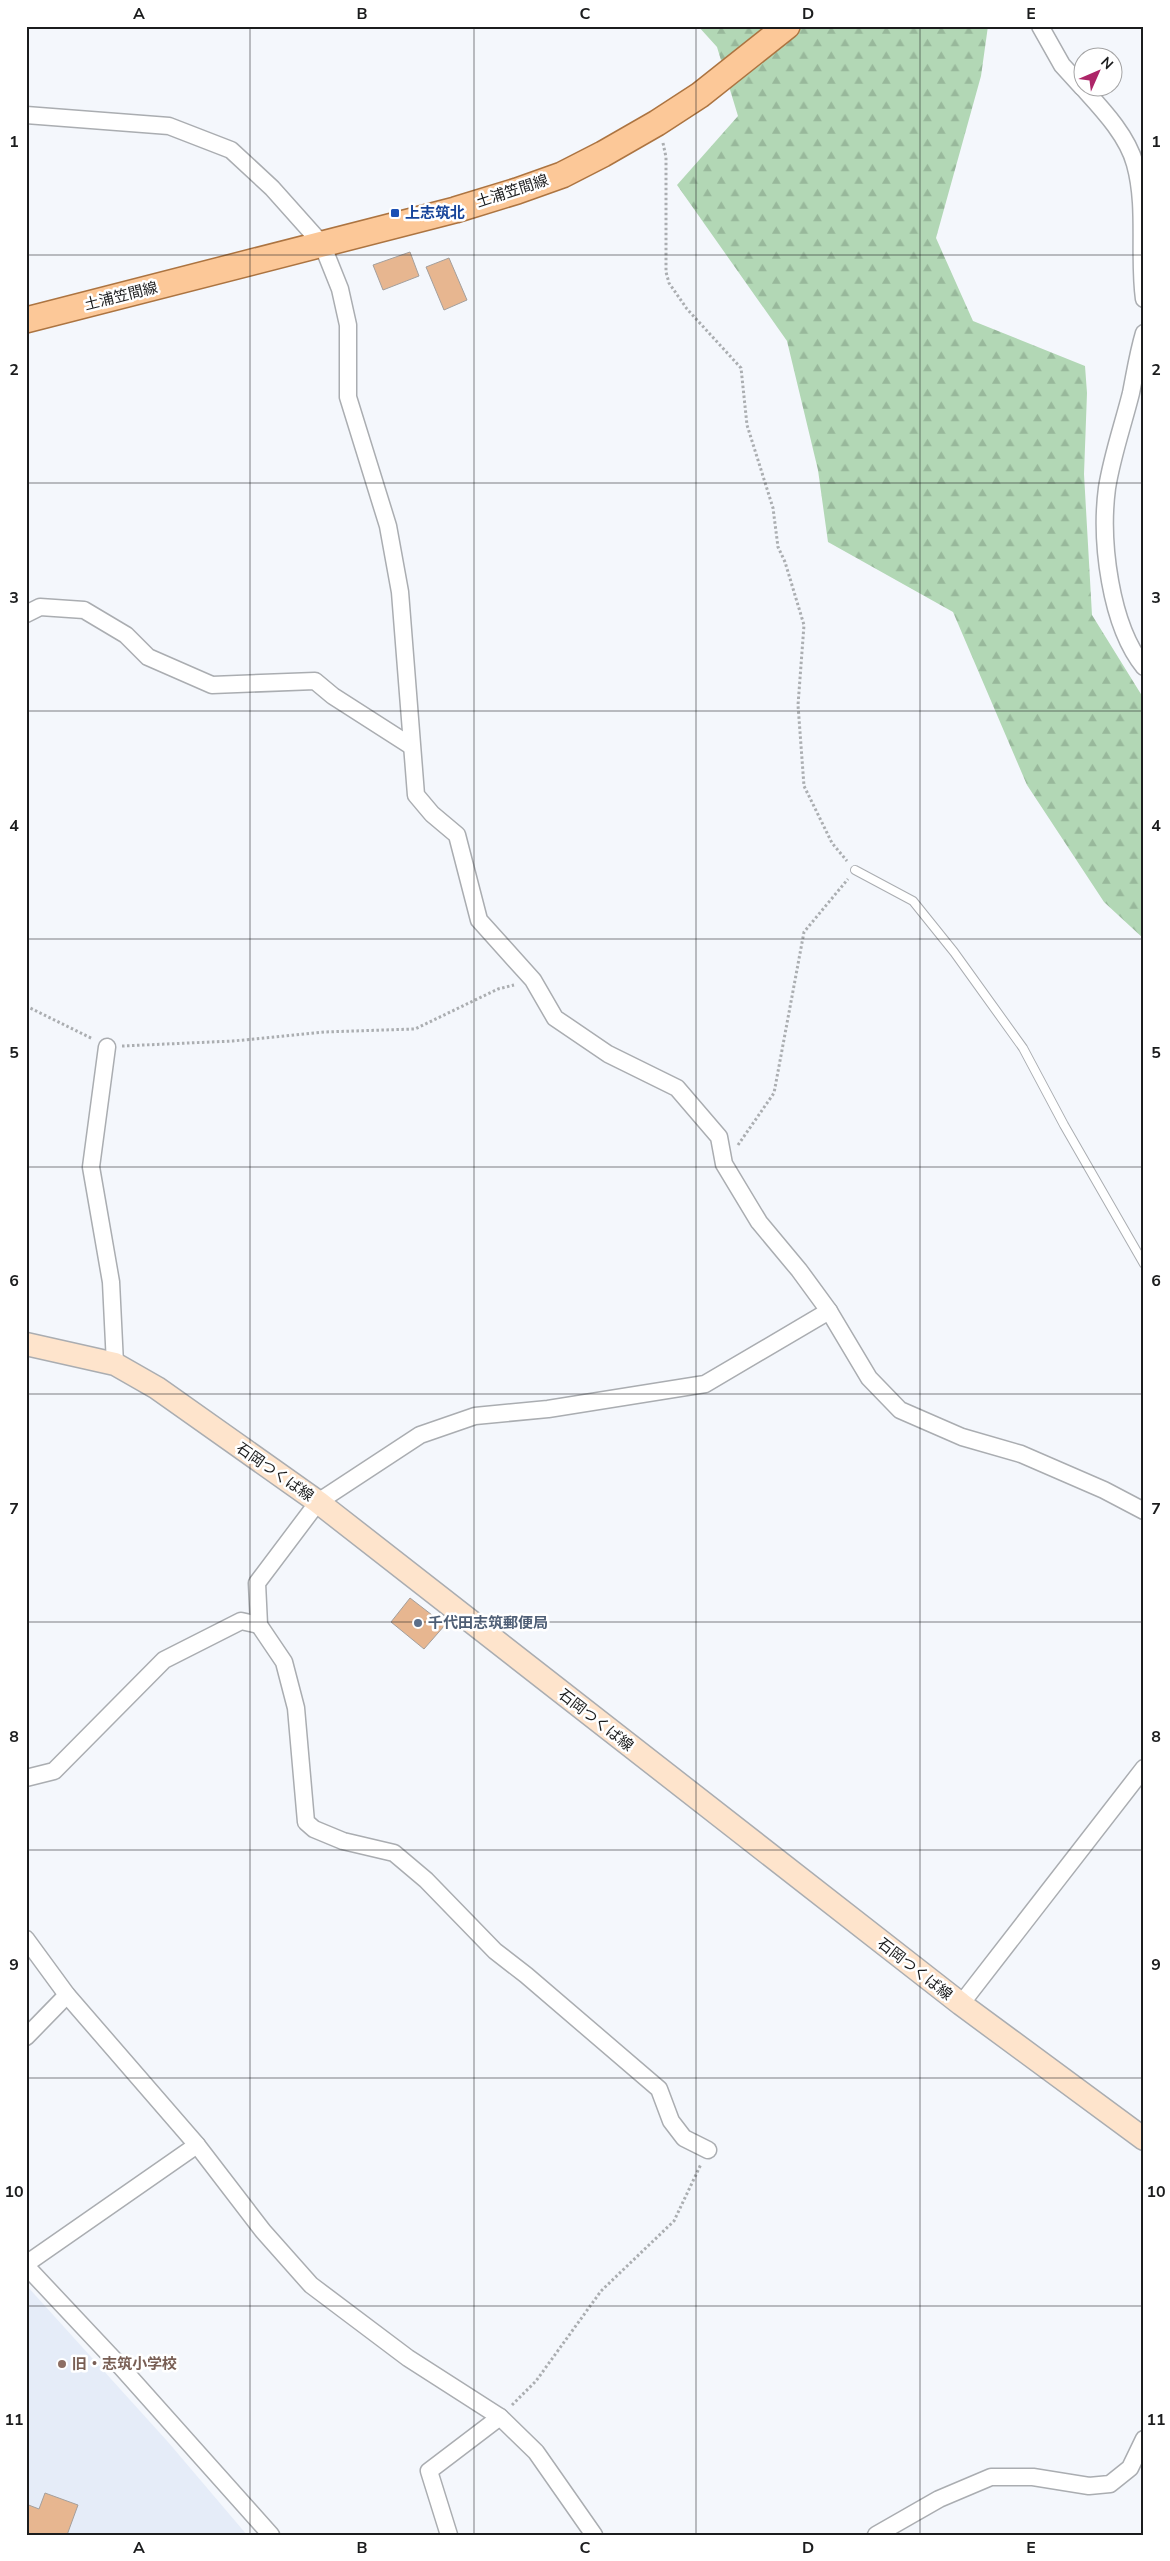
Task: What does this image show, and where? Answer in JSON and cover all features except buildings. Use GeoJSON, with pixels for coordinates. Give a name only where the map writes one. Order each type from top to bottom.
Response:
{"type":"FeatureCollection","features":[{"type":"Feature","properties":{"kind":"main road","name":"土浦笠間線"},"geometry":{"type":"LineString","coordinates":[[26,320],[517,192],[562,175],[657,123],[744,62],[787,26]]}},
{"type":"Feature","properties":{"kind":"main road","name":"石岡つくば線"},"geometry":{"type":"LineString","coordinates":[[26,1344],[115,1364],[156,1388],[318,1502],[961,2004],[1144,2139]]}},
{"type":"Feature","properties":{"kind":"street"},"geometry":{"type":"LineString","coordinates":[[1040,26],[1062,65],[1072,75]]}},
{"type":"Feature","properties":{"kind":"street"},"geometry":{"type":"LineString","coordinates":[[1093,98],[1104,111],[1135,163],[1140,198],[1144,299]]}},
{"type":"Feature","properties":{"kind":"street"},"geometry":{"type":"LineString","coordinates":[[26,115],[169,126],[231,150],[272,188],[322,244],[340,289],[348,325],[348,397],[388,526],[400,592],[416,795],[432,814],[457,835],[480,920],[534,980],[555,1018],[608,1054],[677,1088],[719,1137],[724,1164],[759,1222],[800,1270],[829,1311],[869,1378],[900,1410],[962,1437],[1022,1454],[1104,1490],[1144,1511]]}},
{"type":"Feature","properties":{"kind":"street"},"geometry":{"type":"LineString","coordinates":[[1144,333],[1107,490],[1106,534],[1110,582],[1119,618],[1134,654],[1144,667]]}},
{"type":"Feature","properties":{"kind":"street"},"geometry":{"type":"LineString","coordinates":[[26,614],[40,607],[84,610],[126,635],[148,657],[212,685],[316,681],[333,696],[412,746]]}},
{"type":"Feature","properties":{"kind":"street"},"geometry":{"type":"LineString","coordinates":[[107,1047],[91,1167],[111,1282],[115,1364]]}},
{"type":"Feature","properties":{"kind":"street"},"geometry":{"type":"LineString","coordinates":[[708,2150],[684,2138],[671,2121],[659,2089],[526,1975],[495,1952],[426,1880],[394,1853],[343,1841],[314,1829],[306,1822],[296,1708],[284,1662],[259,1624],[257,1583],[318,1502],[420,1435],[475,1416],[548,1409],[705,1384],[829,1311]]}},
{"type":"Feature","properties":{"kind":"street"},"geometry":{"type":"LineString","coordinates":[[26,1778],[54,1771],[164,1660],[241,1621],[259,1624]]}},
{"type":"Feature","properties":{"kind":"street"},"geometry":{"type":"LineString","coordinates":[[961,2004],[1141,1775]]}},
{"type":"Feature","properties":{"kind":"street"},"geometry":{"type":"LineString","coordinates":[[26,1939],[67,1995],[197,2145],[263,2231],[311,2285],[408,2358],[500,2417],[536,2452],[594,2535]]}},
{"type":"Feature","properties":{"kind":"street"},"geometry":{"type":"LineString","coordinates":[[26,2037],[67,1995]]}},
{"type":"Feature","properties":{"kind":"street"},"geometry":{"type":"LineString","coordinates":[[197,2145],[26,2265],[121,2367],[271,2535]]}},
{"type":"Feature","properties":{"kind":"street"},"geometry":{"type":"LineString","coordinates":[[449,2535],[429,2471],[500,2417]]}},
{"type":"Feature","properties":{"kind":"street"},"geometry":{"type":"LineString","coordinates":[[876,2535],[939,2499],[991,2477],[1033,2477],[1089,2486],[1110,2484],[1130,2468],[1144,2439]]}},
{"type":"Feature","properties":{"kind":"lane"},"geometry":{"type":"LineString","coordinates":[[855,870],[913,901],[960,960],[1023,1048],[1064,1125],[1144,1264]]}},
{"type":"Feature","properties":{"kind":"path"},"geometry":{"type":"LineString","coordinates":[[657,123],[666,157],[667,278],[687,309],[741,368],[747,424],[772,508],[778,547],[785,562],[804,625],[798,705],[804,786],[832,842],[855,870],[804,932],[774,1093],[724,1164]]}},
{"type":"Feature","properties":{"kind":"path"},"geometry":{"type":"LineString","coordinates":[[26,1006],[107,1047],[233,1041],[325,1032],[414,1029],[498,989],[534,980]]}},
{"type":"Feature","properties":{"kind":"path"},"geometry":{"type":"LineString","coordinates":[[500,2417],[536,2381],[601,2291],[674,2221],[708,2150]]}},
{"type":"Feature","properties":{"kind":"shaded area","name":"旧・志筑小学校"},"geometry":{"type":"Polygon","coordinates":[[[26,2285],[168,2442],[247,2535],[26,2535],[26,2285]]]}},
{"type":"Feature","properties":{"kind":"green space"},"geometry":{"type":"Polygon","coordinates":[[[698,26],[988,26],[981,76],[936,238],[973,321],[1085,366],[1087,393],[1084,474],[1092,615],[1144,699],[1144,939],[1104,902],[1027,785],[953,612],[828,542],[818,470],[787,341],[677,185],[738,116],[717,47],[698,26]]]}},
{"type":"Feature","properties":{"kind":"place","name":"上志筑北"},"geometry":{"type":"Point","coordinates":[395,213]}},
{"type":"Feature","properties":{"kind":"place","name":"千代田志筑郵便局"},"geometry":{"type":"Point","coordinates":[418,1623]}},
{"type":"Feature","properties":{"kind":"place","name":"旧・志筑小学校"},"geometry":{"type":"Point","coordinates":[62,2364]}}]}
